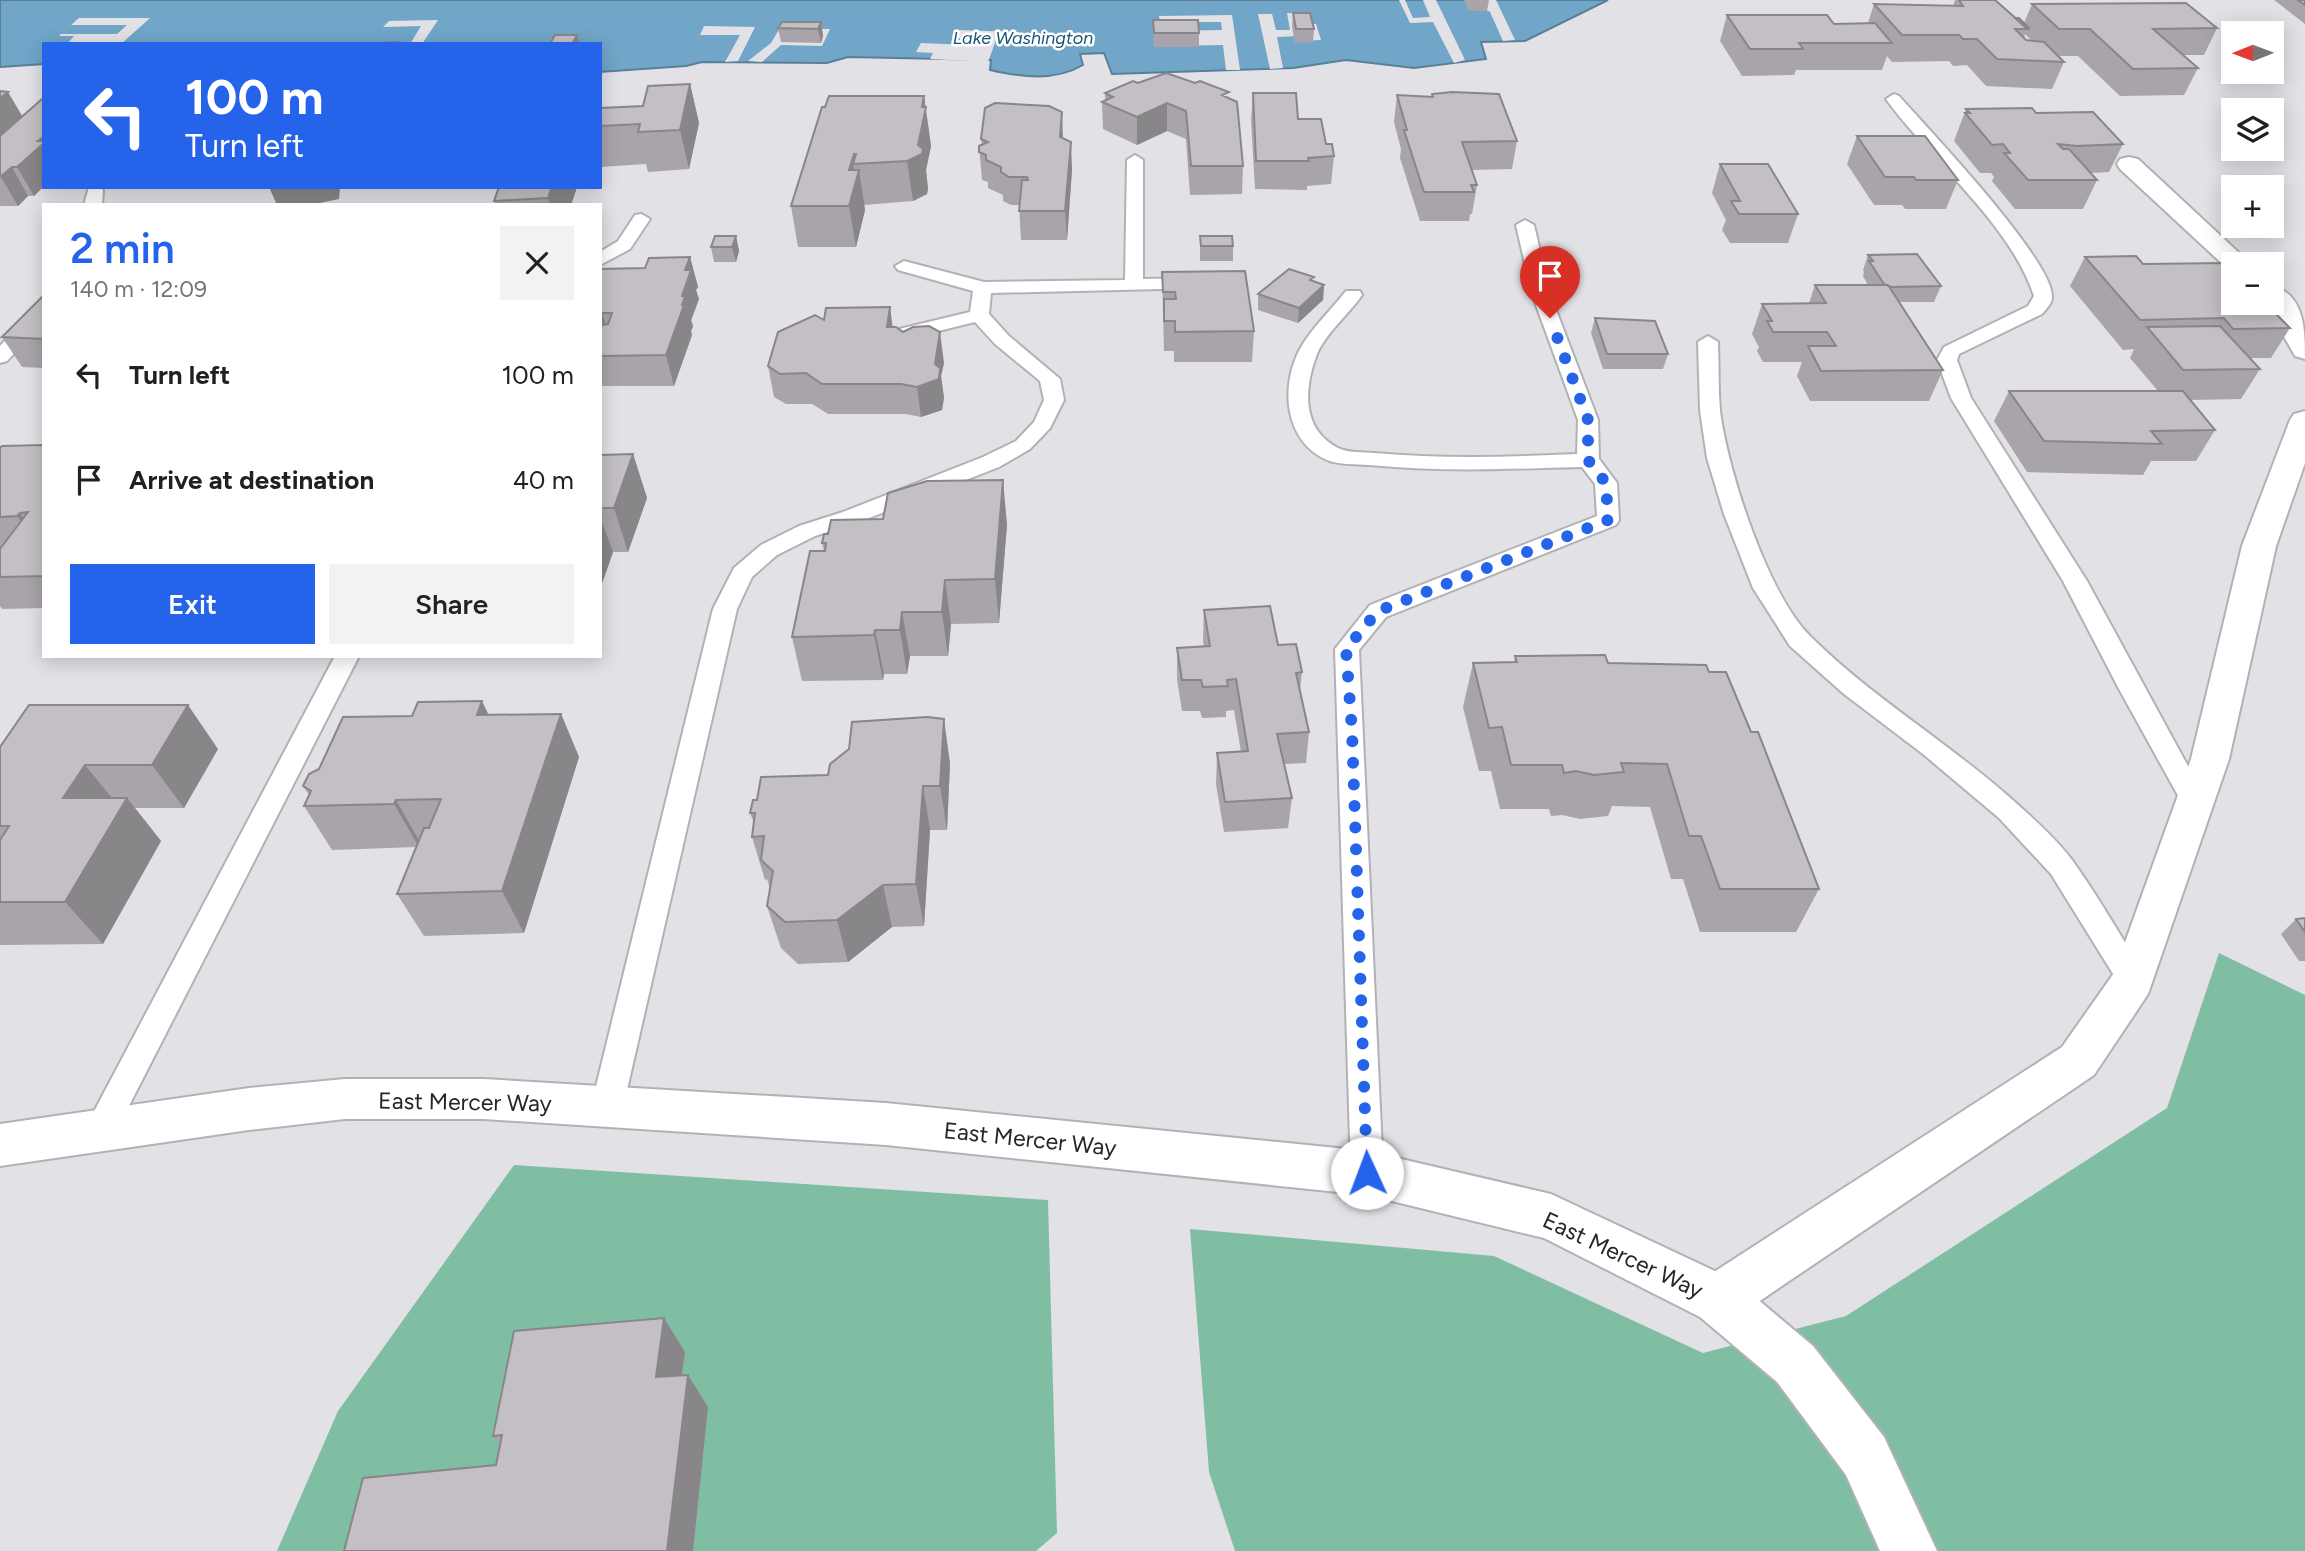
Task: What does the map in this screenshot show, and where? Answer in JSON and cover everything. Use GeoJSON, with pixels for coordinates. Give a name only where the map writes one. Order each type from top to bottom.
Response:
{"type":"FeatureCollection","features":[{"type":"Feature","properties":{"kind":"street"},"geometry":{"type":"LineString","coordinates":[[2129,164],[2225,252]]}},
{"type":"Feature","properties":{"kind":"street"},"geometry":{"type":"LineString","coordinates":[[2284,310],[2305,350]]}},
{"type":"Feature","properties":{"kind":"street"},"geometry":{"type":"LineString","coordinates":[[1718,1299],[2078,1061],[2133,981],[2210,759],[2259,546],[2305,420]]}},
{"type":"Feature","properties":{"kind":"street","name":"East Mercer Way"},"geometry":{"type":"LineString","coordinates":[[0,1145],[249,1109],[345,1099],[484,1099],[886,1124],[1367,1173],[1551,1217],[1718,1299],[1795,1364],[1865,1456],[1909,1551]]}},
{"type":"Feature","properties":{"kind":"lane"},"geometry":{"type":"LineString","coordinates":[[1894,100],[2001,224],[2035,272],[2043,296],[2041,304],[2035,310],[1951,351],[1947,360],[1961,398],[2075,581],[2195,803]]}},
{"type":"Feature","properties":{"kind":"lane"},"geometry":{"type":"LineString","coordinates":[[1134,285],[1135,160]]}},
{"type":"Feature","properties":{"kind":"lane"},"geometry":{"type":"LineString","coordinates":[[602,259],[624,245],[641,219]]}},
{"type":"Feature","properties":{"kind":"lane"},"geometry":{"type":"LineString","coordinates":[[1367,1173],[1352,731],[1346,649],[1378,611],[1608,520],[1606,483],[1588,460],[1588,420],[1541,294],[1525,225]]}},
{"type":"Feature","properties":{"kind":"lane"},"geometry":{"type":"LineString","coordinates":[[904,266],[983,288],[1205,284]]}},
{"type":"Feature","properties":{"kind":"lane"},"geometry":{"type":"LineString","coordinates":[[979,314],[983,288]]}},
{"type":"Feature","properties":{"kind":"lane"},"geometry":{"type":"LineString","coordinates":[[1353,295],[1308,350],[1298,382],[1298,414],[1310,436],[1334,455],[1405,462],[1487,464],[1588,460]]}},
{"type":"Feature","properties":{"kind":"lane"},"geometry":{"type":"LineString","coordinates":[[0,356],[42,312]]}},
{"type":"Feature","properties":{"kind":"lane"},"geometry":{"type":"LineString","coordinates":[[902,334],[979,314]]}},
{"type":"Feature","properties":{"kind":"lane"},"geometry":{"type":"LineString","coordinates":[[607,1107],[725,609],[742,573],[769,550],[807,531],[851,517],[991,463],[1023,445],[1043,424],[1054,400],[1050,379],[1002,340],[979,314]]}},
{"type":"Feature","properties":{"kind":"lane"},"geometry":{"type":"LineString","coordinates":[[1708,342],[1710,410],[1718,458],[1735,514],[1765,588],[1800,640],[1835,672],[2008,811],[2062,866],[2133,981]]}},
{"type":"Feature","properties":{"kind":"lane"},"geometry":{"type":"LineString","coordinates":[[100,1130],[346,658]]}},
{"type":"Feature","properties":{"kind":"green space"},"geometry":{"type":"Polygon","coordinates":[[[2219,953],[2305,995],[2305,1551],[1235,1551],[1209,1472],[1190,1229],[1494,1256],[1703,1353],[1846,1316],[2167,1108],[2219,953]]]}},
{"type":"Feature","properties":{"kind":"green space"},"geometry":{"type":"Polygon","coordinates":[[[514,1165],[1048,1200],[1057,1533],[1036,1551],[277,1551],[338,1411],[514,1165]]]}},
{"type":"Feature","properties":{"kind":"water","name":"Lake Washington"},"geometry":{"type":"Polygon","coordinates":[[[0,0],[1608,0],[1525,41],[1481,42],[1486,59],[1414,68],[1346,60],[1293,68],[1112,74],[1104,53],[1080,54],[1083,65],[1049,76],[1014,75],[990,70],[991,60],[848,57],[827,63],[702,62],[686,66],[602,72],[602,42],[42,42],[42,64],[0,67],[0,0]]]}},
{"type":"Feature","properties":{"kind":"pier"},"geometry":{"type":"Polygon","coordinates":[[[1399,0],[1405,0],[1413,18],[1430,17],[1423,0],[1436,0],[1465,60],[1454,63],[1433,22],[1410,23],[1399,0]]]}},
{"type":"Feature","properties":{"kind":"pier"},"geometry":{"type":"Polygon","coordinates":[[[1469,0],[1496,0],[1515,40],[1503,41],[1490,12],[1469,0]]]}},
{"type":"Feature","properties":{"kind":"pier"},"geometry":{"type":"Polygon","coordinates":[[[1287,13],[1293,13],[1296,24],[1316,24],[1321,40],[1301,41],[1300,36],[1277,37],[1283,68],[1270,69],[1258,14],[1272,14],[1276,30],[1290,30],[1287,13]]]}},
{"type":"Feature","properties":{"kind":"pier"},"geometry":{"type":"Polygon","coordinates":[[[1232,15],[1240,70],[1226,70],[1223,45],[1159,46],[1158,31],[1222,30],[1221,22],[1160,22],[1159,16],[1232,15]]]}},
{"type":"Feature","properties":{"kind":"pier"},"geometry":{"type":"Polygon","coordinates":[[[79,18],[150,18],[123,42],[69,42],[74,36],[59,36],[117,34],[127,25],[71,25],[79,18]]]}},
{"type":"Feature","properties":{"kind":"pier"},"geometry":{"type":"Polygon","coordinates":[[[438,20],[423,42],[411,42],[421,26],[383,27],[389,21],[438,20]]]}},
{"type":"Feature","properties":{"kind":"pier"},"geometry":{"type":"Polygon","coordinates":[[[704,26],[755,27],[738,61],[725,62],[740,35],[700,35],[704,26]]]}},
{"type":"Feature","properties":{"kind":"pier"},"geometry":{"type":"Polygon","coordinates":[[[780,28],[830,29],[822,46],[781,45],[762,62],[748,61],[771,43],[780,28]]]}},
{"type":"Feature","properties":{"kind":"pier"},"geometry":{"type":"Polygon","coordinates":[[[958,30],[1019,32],[1016,41],[996,40],[988,62],[930,59],[933,53],[916,52],[921,43],[970,45],[971,39],[954,38],[958,30]]]}},
{"type":"Feature","properties":{"kind":"building"},"geometry":{"type":"Polygon","coordinates":[[[1959,0],[1995,0],[2028,29],[2015,29],[2026,40],[2044,42],[2064,62],[1997,59],[1977,39],[1963,39],[1959,35],[1902,35],[1874,4],[1963,6],[1959,0]]]}},
{"type":"Feature","properties":{"kind":"building"},"geometry":{"type":"Polygon","coordinates":[[[2186,3],[2217,28],[2153,29],[2198,68],[2133,69],[2090,29],[2059,29],[2032,4],[2186,3]]]}},
{"type":"Feature","properties":{"kind":"building"},"geometry":{"type":"Polygon","coordinates":[[[1293,13],[1310,13],[1314,29],[1296,29],[1293,13]]]}},
{"type":"Feature","properties":{"kind":"building"},"geometry":{"type":"Polygon","coordinates":[[[1727,15],[1827,15],[1834,24],[1875,23],[1892,43],[1799,43],[1803,49],[1750,49],[1727,15]]]}},
{"type":"Feature","properties":{"kind":"building"},"geometry":{"type":"Polygon","coordinates":[[[2015,18],[2019,18],[2028,27],[2025,27],[2015,18]]]}},
{"type":"Feature","properties":{"kind":"building"},"geometry":{"type":"Polygon","coordinates":[[[1153,20],[1198,20],[1199,33],[1154,33],[1153,20]]]}},
{"type":"Feature","properties":{"kind":"building"},"geometry":{"type":"Polygon","coordinates":[[[782,22],[821,22],[818,29],[778,28],[782,22]]]}},
{"type":"Feature","properties":{"kind":"building"},"geometry":{"type":"Polygon","coordinates":[[[555,35],[577,35],[573,42],[551,42],[555,35]]]}},
{"type":"Feature","properties":{"kind":"building"},"geometry":{"type":"Polygon","coordinates":[[[1166,73],[1195,83],[1200,81],[1229,92],[1222,95],[1237,102],[1243,166],[1191,166],[1186,111],[1167,103],[1137,117],[1102,102],[1113,97],[1105,93],[1133,81],[1138,83],[1166,73]]]}},
{"type":"Feature","properties":{"kind":"building"},"geometry":{"type":"Polygon","coordinates":[[[690,84],[680,130],[638,132],[640,124],[602,126],[602,108],[643,106],[648,86],[690,84]]]}},
{"type":"Feature","properties":{"kind":"building"},"geometry":{"type":"Polygon","coordinates":[[[1253,93],[1296,93],[1298,119],[1321,119],[1326,144],[1332,144],[1334,156],[1308,158],[1309,161],[1256,161],[1253,93]]]}},
{"type":"Feature","properties":{"kind":"building"},"geometry":{"type":"Polygon","coordinates":[[[1432,94],[1499,94],[1517,141],[1462,142],[1477,185],[1471,185],[1474,192],[1424,192],[1404,130],[1407,130],[1397,95],[1433,97],[1432,94]]]}},
{"type":"Feature","properties":{"kind":"building"},"geometry":{"type":"Polygon","coordinates":[[[829,96],[924,96],[922,107],[926,107],[918,145],[923,149],[922,154],[907,161],[853,164],[854,154],[849,170],[859,170],[849,206],[791,206],[822,107],[825,107],[829,96]]]}},
{"type":"Feature","properties":{"kind":"building"},"geometry":{"type":"Polygon","coordinates":[[[42,99],[42,138],[38,141],[42,141],[42,145],[17,167],[12,167],[0,177],[0,136],[42,99]]]}},
{"type":"Feature","properties":{"kind":"building"},"geometry":{"type":"Polygon","coordinates":[[[995,103],[1049,106],[1062,112],[1060,137],[1071,142],[1065,211],[1019,211],[1022,180],[1028,180],[1027,177],[1009,177],[1001,172],[1001,167],[986,160],[986,155],[979,152],[979,146],[988,142],[981,139],[985,108],[995,103]]]}},
{"type":"Feature","properties":{"kind":"building"},"geometry":{"type":"Polygon","coordinates":[[[2032,108],[2036,113],[2093,112],[2123,144],[2058,144],[2063,149],[2069,149],[2097,180],[2028,180],[2004,153],[2010,153],[2003,144],[1992,145],[1965,113],[1970,113],[1966,109],[2032,108]]]}},
{"type":"Feature","properties":{"kind":"building"},"geometry":{"type":"Polygon","coordinates":[[[1857,136],[1925,136],[1958,180],[1885,177],[1857,136]]]}},
{"type":"Feature","properties":{"kind":"building"},"geometry":{"type":"Polygon","coordinates":[[[1720,164],[1768,164],[1798,214],[1739,214],[1731,201],[1740,201],[1720,164]]]}},
{"type":"Feature","properties":{"kind":"building"},"geometry":{"type":"Polygon","coordinates":[[[498,189],[551,189],[548,198],[494,201],[498,189]]]}},
{"type":"Feature","properties":{"kind":"building"},"geometry":{"type":"Polygon","coordinates":[[[715,236],[736,236],[732,247],[711,247],[715,236]]]}},
{"type":"Feature","properties":{"kind":"building"},"geometry":{"type":"Polygon","coordinates":[[[1200,236],[1232,236],[1233,246],[1201,246],[1200,236]]]}},
{"type":"Feature","properties":{"kind":"building"},"geometry":{"type":"Polygon","coordinates":[[[1917,254],[1941,286],[1891,287],[1884,284],[1868,255],[1917,254]]]}},
{"type":"Feature","properties":{"kind":"building"},"geometry":{"type":"Polygon","coordinates":[[[2136,256],[2143,264],[2221,263],[2221,315],[2277,315],[2290,328],[2233,329],[2224,318],[2140,320],[2085,257],[2136,256]]]}},
{"type":"Feature","properties":{"kind":"building"},"geometry":{"type":"Polygon","coordinates":[[[690,257],[685,270],[691,270],[682,296],[685,296],[684,305],[666,355],[602,356],[602,325],[608,324],[612,313],[602,313],[602,269],[645,268],[649,258],[690,257]]]}},
{"type":"Feature","properties":{"kind":"building"},"geometry":{"type":"Polygon","coordinates":[[[1289,269],[1314,277],[1310,280],[1324,285],[1299,308],[1258,294],[1289,269]]]}},
{"type":"Feature","properties":{"kind":"building"},"geometry":{"type":"Polygon","coordinates":[[[1245,271],[1254,331],[1175,332],[1175,321],[1164,321],[1164,299],[1176,299],[1175,292],[1163,292],[1162,272],[1245,271]]]}},
{"type":"Feature","properties":{"kind":"building"},"geometry":{"type":"Polygon","coordinates":[[[1815,285],[1888,285],[1943,370],[1821,371],[1808,346],[1836,346],[1827,332],[1773,332],[1767,321],[1772,321],[1762,304],[1826,303],[1815,285]]]}},
{"type":"Feature","properties":{"kind":"building"},"geometry":{"type":"Polygon","coordinates":[[[42,297],[42,339],[2,337],[42,297]]]}},
{"type":"Feature","properties":{"kind":"building"},"geometry":{"type":"Polygon","coordinates":[[[890,307],[887,327],[896,327],[903,332],[913,327],[929,326],[940,332],[935,364],[940,368],[939,379],[917,387],[901,384],[822,384],[806,373],[780,374],[768,366],[778,332],[815,315],[824,320],[826,308],[890,307]]]}},
{"type":"Feature","properties":{"kind":"building"},"geometry":{"type":"Polygon","coordinates":[[[1595,318],[1655,321],[1668,354],[1607,354],[1595,318]]]}},
{"type":"Feature","properties":{"kind":"building"},"geometry":{"type":"Polygon","coordinates":[[[2220,326],[2260,369],[2183,370],[2147,327],[2220,326]]]}},
{"type":"Feature","properties":{"kind":"building"},"geometry":{"type":"Polygon","coordinates":[[[2009,391],[2183,391],[2215,430],[2151,431],[2162,444],[2044,441],[2009,391]]]}},
{"type":"Feature","properties":{"kind":"building"},"geometry":{"type":"Polygon","coordinates":[[[42,445],[42,576],[0,577],[0,549],[28,512],[0,517],[2,446],[42,445]]]}},
{"type":"Feature","properties":{"kind":"building"},"geometry":{"type":"Polygon","coordinates":[[[633,454],[614,508],[602,508],[602,455],[633,454]]]}},
{"type":"Feature","properties":{"kind":"building"},"geometry":{"type":"Polygon","coordinates":[[[1003,480],[995,579],[945,580],[942,612],[902,612],[900,630],[875,630],[874,635],[792,637],[810,551],[825,551],[826,543],[822,543],[824,534],[828,534],[831,520],[883,519],[888,493],[927,481],[1003,480]]]}},
{"type":"Feature","properties":{"kind":"building"},"geometry":{"type":"Polygon","coordinates":[[[1270,606],[1278,645],[1296,644],[1302,672],[1296,673],[1309,732],[1277,734],[1292,798],[1225,802],[1217,753],[1248,751],[1236,679],[1227,680],[1228,686],[1203,687],[1201,680],[1182,680],[1177,648],[1210,646],[1204,610],[1270,606]]]}},
{"type":"Feature","properties":{"kind":"building"},"geometry":{"type":"Polygon","coordinates":[[[1605,655],[1608,663],[1706,665],[1709,672],[1726,672],[1751,732],[1758,732],[1819,889],[1720,889],[1701,836],[1689,836],[1667,764],[1621,763],[1624,772],[1594,775],[1576,771],[1564,773],[1562,765],[1511,765],[1502,727],[1489,728],[1473,663],[1517,662],[1515,656],[1605,655]]]}},
{"type":"Feature","properties":{"kind":"building"},"geometry":{"type":"Polygon","coordinates":[[[482,701],[477,715],[561,714],[502,891],[397,894],[424,828],[429,828],[441,799],[396,800],[394,804],[304,806],[311,791],[303,786],[309,774],[319,769],[343,717],[412,716],[418,702],[482,701]]]}},
{"type":"Feature","properties":{"kind":"building"},"geometry":{"type":"Polygon","coordinates":[[[29,705],[188,705],[152,765],[85,765],[63,798],[127,798],[65,902],[0,902],[0,840],[9,826],[0,826],[0,747],[29,705]]]}},
{"type":"Feature","properties":{"kind":"building"},"geometry":{"type":"Polygon","coordinates":[[[927,717],[944,719],[940,786],[923,786],[916,884],[883,885],[837,920],[785,922],[767,906],[773,871],[761,860],[764,836],[752,837],[755,813],[750,813],[753,800],[757,800],[761,777],[828,775],[830,764],[849,749],[852,722],[927,717]]]}},
{"type":"Feature","properties":{"kind":"building"},"geometry":{"type":"Polygon","coordinates":[[[2305,918],[2305,932],[2296,919],[2305,918]]]}},
{"type":"Feature","properties":{"kind":"building"},"geometry":{"type":"Polygon","coordinates":[[[664,1318],[656,1377],[688,1375],[667,1551],[344,1551],[363,1478],[496,1465],[502,1435],[493,1436],[514,1331],[664,1318]]]}},
{"type":"Feature","properties":{"kind":"route"},"geometry":{"type":"LineString","coordinates":[[1367,1173],[1352,731],[1346,649],[1378,611],[1608,520],[1606,483],[1588,460],[1588,420],[1550,318]]}}]}
